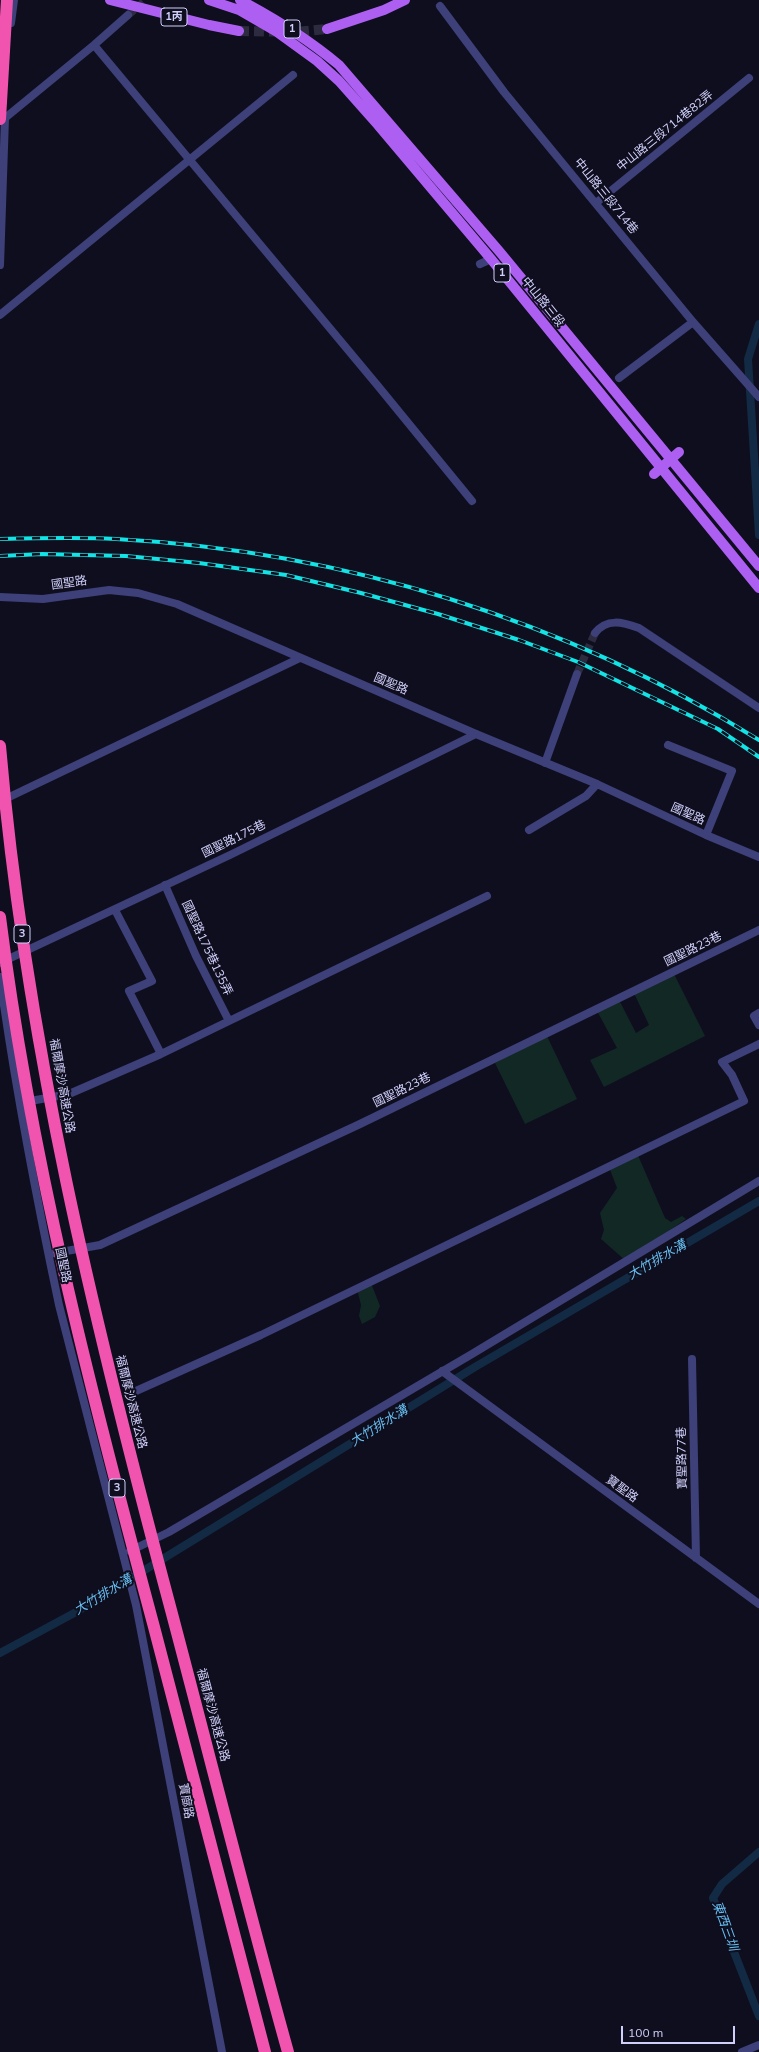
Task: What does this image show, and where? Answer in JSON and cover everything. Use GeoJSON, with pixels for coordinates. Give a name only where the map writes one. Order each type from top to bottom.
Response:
{"type":"FeatureCollection","features":[{"type":"Feature","properties":{"kind":"highway"},"geometry":{"type":"LineString","coordinates":[[2,118],[7,0]]}},
{"type":"Feature","properties":{"kind":"highway","name":"福爾摩沙高速公路"},"geometry":{"type":"LineString","coordinates":[[0,746],[15,882],[31,993],[53,1120],[72,1209],[130,1457],[288,2052]]}},
{"type":"Feature","properties":{"kind":"highway","name":"3"},"geometry":{"type":"LineString","coordinates":[[0,917],[19,1047],[71,1306],[110,1463],[264,2052]]}},
{"type":"Feature","properties":{"kind":"main road","name":"1丙"},"geometry":{"type":"LineString","coordinates":[[110,0],[202,24],[239,31]]}},
{"type":"Feature","properties":{"kind":"main road","name":"中山路三段"},"geometry":{"type":"LineString","coordinates":[[209,0],[239,10],[277,32],[317,61],[333,76],[378,125],[491,258],[759,588]]}},
{"type":"Feature","properties":{"kind":"main road","name":"中山路三段"},"geometry":{"type":"LineString","coordinates":[[240,0],[294,31],[339,65],[499,251],[759,566]]}},
{"type":"Feature","properties":{"kind":"main road"},"geometry":{"type":"LineString","coordinates":[[327,28],[371,15],[405,0]]}},
{"type":"Feature","properties":{"kind":"main road"},"geometry":{"type":"LineString","coordinates":[[654,474],[679,452]]}},
{"type":"Feature","properties":{"kind":"street"},"geometry":{"type":"LineString","coordinates":[[0,265],[2,118],[14,0]]}},
{"type":"Feature","properties":{"kind":"street","name":"中山路三段714巷"},"geometry":{"type":"LineString","coordinates":[[440,6],[504,92],[693,322],[759,397]]}},
{"type":"Feature","properties":{"kind":"street"},"geometry":{"type":"LineString","coordinates":[[2,118],[94,45],[128,15]]}},
{"type":"Feature","properties":{"kind":"street"},"geometry":{"type":"LineString","coordinates":[[94,45],[472,501]]}},
{"type":"Feature","properties":{"kind":"street"},"geometry":{"type":"LineString","coordinates":[[0,315],[293,75]]}},
{"type":"Feature","properties":{"kind":"street","name":"中山路三段714巷82弄"},"geometry":{"type":"LineString","coordinates":[[596,203],[749,78]]}},
{"type":"Feature","properties":{"kind":"street"},"geometry":{"type":"LineString","coordinates":[[480,264],[491,258]]}},
{"type":"Feature","properties":{"kind":"street"},"geometry":{"type":"LineString","coordinates":[[619,378],[693,322]]}},
{"type":"Feature","properties":{"kind":"street","name":"國聖路"},"geometry":{"type":"LineString","coordinates":[[0,597],[43,598],[109,590],[138,593],[177,604],[476,734],[597,784],[706,835],[759,857]]}},
{"type":"Feature","properties":{"kind":"street"},"geometry":{"type":"LineString","coordinates":[[595,633],[607,623],[616,622],[639,628],[759,708]]}},
{"type":"Feature","properties":{"kind":"street"},"geometry":{"type":"LineString","coordinates":[[0,801],[300,658]]}},
{"type":"Feature","properties":{"kind":"street"},"geometry":{"type":"LineString","coordinates":[[544,763],[577,674]]}},
{"type":"Feature","properties":{"kind":"street","name":"國聖路175巷"},"geometry":{"type":"LineString","coordinates":[[0,963],[115,910],[476,734]]}},
{"type":"Feature","properties":{"kind":"street"},"geometry":{"type":"LineString","coordinates":[[668,745],[732,772],[706,835]]}},
{"type":"Feature","properties":{"kind":"street"},"geometry":{"type":"LineString","coordinates":[[529,830],[586,796],[597,784]]}},
{"type":"Feature","properties":{"kind":"street","name":"國聖路175巷135弄"},"geometry":{"type":"LineString","coordinates":[[165,885],[196,956],[229,1021]]}},
{"type":"Feature","properties":{"kind":"street"},"geometry":{"type":"LineString","coordinates":[[20,1103],[69,1094],[162,1054],[487,896]]}},
{"type":"Feature","properties":{"kind":"street"},"geometry":{"type":"LineString","coordinates":[[115,910],[152,981],[129,991],[162,1054]]}},
{"type":"Feature","properties":{"kind":"street","name":"國聖路23巷"},"geometry":{"type":"LineString","coordinates":[[48,1254],[100,1245],[360,1124],[759,930]]}},
{"type":"Feature","properties":{"kind":"street","name":"國聖路"},"geometry":{"type":"LineString","coordinates":[[0,977],[11,1054],[48,1254],[59,1305],[124,1554]]}},
{"type":"Feature","properties":{"kind":"street"},"geometry":{"type":"LineString","coordinates":[[759,1013],[754,1016],[759,1025]]}},
{"type":"Feature","properties":{"kind":"street"},"geometry":{"type":"LineString","coordinates":[[136,1391],[261,1334],[744,1101],[732,1075],[722,1062],[759,1044]]}},
{"type":"Feature","properties":{"kind":"street"},"geometry":{"type":"LineString","coordinates":[[124,1554],[169,1532],[442,1371],[759,1181]]}},
{"type":"Feature","properties":{"kind":"street","name":"寶聖路77巷"},"geometry":{"type":"LineString","coordinates":[[692,1359],[696,1558]]}},
{"type":"Feature","properties":{"kind":"street","name":"寶聖路"},"geometry":{"type":"LineString","coordinates":[[442,1371],[759,1604]]}},
{"type":"Feature","properties":{"kind":"street","name":"寶廍路"},"geometry":{"type":"LineString","coordinates":[[124,1554],[136,1605],[222,2052]]}},
{"type":"Feature","properties":{"kind":"street"},"geometry":{"type":"LineString","coordinates":[[742,2052],[759,2045]]}},
{"type":"Feature","properties":{"kind":"green space"},"geometry":{"type":"Polygon","coordinates":[[[673,972],[705,1036],[604,1087],[590,1060],[617,1048],[596,1009],[618,998],[636,1033],[649,1025],[633,991],[673,972]]]}},
{"type":"Feature","properties":{"kind":"green space"},"geometry":{"type":"Polygon","coordinates":[[[546,1034],[577,1099],[525,1124],[495,1063],[546,1034]]]}},
{"type":"Feature","properties":{"kind":"green space"},"geometry":{"type":"Polygon","coordinates":[[[637,1153],[665,1218],[671,1222],[682,1216],[686,1219],[626,1261],[601,1239],[604,1230],[600,1213],[617,1188],[609,1167],[637,1153]]]}},
{"type":"Feature","properties":{"kind":"green space"},"geometry":{"type":"Polygon","coordinates":[[[371,1283],[380,1306],[375,1317],[362,1324],[359,1316],[361,1305],[357,1289],[371,1283]]]}},
{"type":"Feature","properties":{"kind":"waterway","name":"東西三圳"},"geometry":{"type":"LineString","coordinates":[[759,324],[748,359],[759,535]]}},
{"type":"Feature","properties":{"kind":"waterway","name":"大竹排水溝"},"geometry":{"type":"LineString","coordinates":[[0,1653],[78,1611],[475,1367],[759,1201]]}},
{"type":"Feature","properties":{"kind":"waterway","name":"東西三圳"},"geometry":{"type":"LineString","coordinates":[[759,1852],[722,1884],[713,1898],[759,2016]]}},
{"type":"Feature","properties":{"kind":"tunnel"},"geometry":{"type":"LineString","coordinates":[[128,15],[146,0]]}},
{"type":"Feature","properties":{"kind":"tunnel"},"geometry":{"type":"LineString","coordinates":[[239,31],[297,32],[327,29]]}},
{"type":"Feature","properties":{"kind":"tunnel"},"geometry":{"type":"LineString","coordinates":[[577,674],[595,633]]}},
{"type":"Feature","properties":{"kind":"railway"},"geometry":{"type":"LineString","coordinates":[[0,539],[101,538],[201,546],[285,559],[368,576],[450,599],[530,627],[609,660],[685,697],[759,740]]}},
{"type":"Feature","properties":{"kind":"railway"},"geometry":{"type":"LineString","coordinates":[[0,556],[42,554],[126,556],[199,563],[286,575],[361,593],[438,614],[519,640],[578,662],[718,729],[759,757]]}}]}
